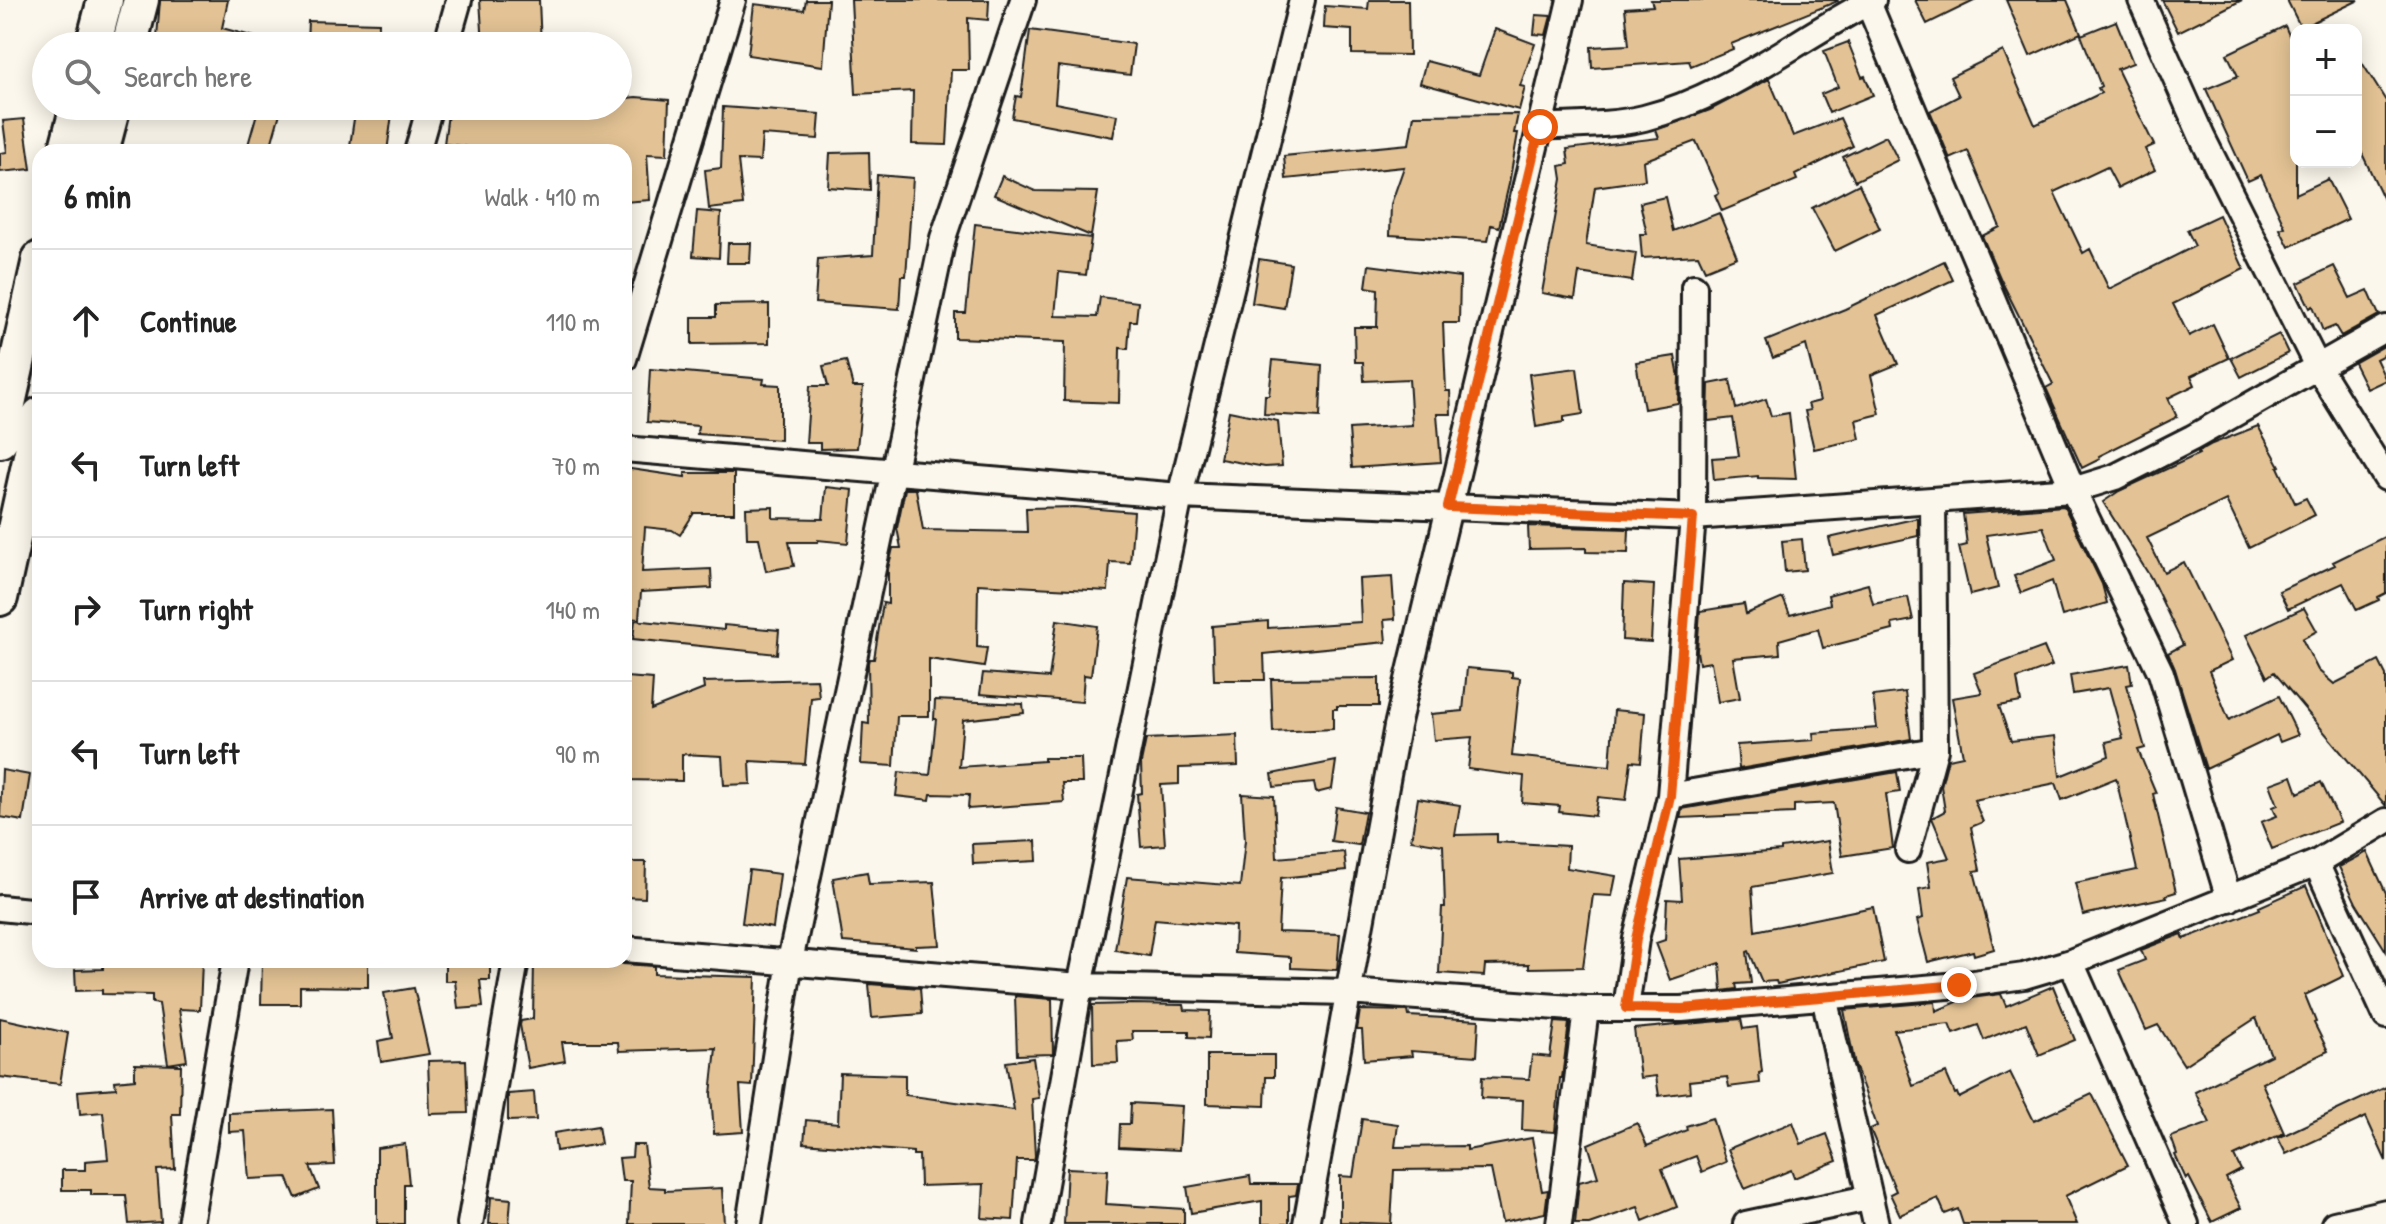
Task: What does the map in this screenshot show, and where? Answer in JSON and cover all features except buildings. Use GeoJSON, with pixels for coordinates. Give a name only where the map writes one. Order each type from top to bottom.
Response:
{"type":"FeatureCollection","features":[{"type":"Feature","properties":{"kind":"main road"},"geometry":{"type":"LineString","coordinates":[[97,32],[105,0]]}},
{"type":"Feature","properties":{"kind":"main road"},"geometry":{"type":"LineString","coordinates":[[133,32],[141,0]]}},
{"type":"Feature","properties":{"kind":"main road"},"geometry":{"type":"LineString","coordinates":[[68,144],[74,120]]}},
{"type":"Feature","properties":{"kind":"main road"},"geometry":{"type":"LineString","coordinates":[[103,144],[109,120]]}},
{"type":"Feature","properties":{"kind":"main road"},"geometry":{"type":"LineString","coordinates":[[0,440],[32,295]]}},
{"type":"Feature","properties":{"kind":"main road"},"geometry":{"type":"LineString","coordinates":[[0,598],[32,456]]}},
{"type":"Feature","properties":{"kind":"street"},"geometry":{"type":"LineString","coordinates":[[450,32],[459,0]]}},
{"type":"Feature","properties":{"kind":"street"},"geometry":{"type":"LineString","coordinates":[[632,333],[733,0]]}},
{"type":"Feature","properties":{"kind":"street"},"geometry":{"type":"LineString","coordinates":[[749,1224],[790,961],[943,238],[1023,0]]}},
{"type":"Feature","properties":{"kind":"street"},"geometry":{"type":"LineString","coordinates":[[1038,1224],[1080,986],[1180,496],[1302,0]]}},
{"type":"Feature","properties":{"kind":"street"},"geometry":{"type":"LineString","coordinates":[[1306,1224],[1397,726],[1570,0]]}},
{"type":"Feature","properties":{"kind":"street"},"geometry":{"type":"LineString","coordinates":[[2141,0],[2202,137],[2317,366],[2386,478]]}},
{"type":"Feature","properties":{"kind":"street"},"geometry":{"type":"LineString","coordinates":[[1540,127],[1641,119],[1680,107],[1735,81],[1869,1],[2073,490],[2161,673],[2229,899]]}},
{"type":"Feature","properties":{"kind":"street"},"geometry":{"type":"LineString","coordinates":[[419,144],[426,120]]}},
{"type":"Feature","properties":{"kind":"street"},"geometry":{"type":"LineString","coordinates":[[1626,1008],[1636,939],[1670,796],[1693,517],[1694,287]]}},
{"type":"Feature","properties":{"kind":"street"},"geometry":{"type":"LineString","coordinates":[[632,450],[1180,496],[1693,517],[1933,501],[2073,490],[2115,477],[2192,438],[2386,328]]}},
{"type":"Feature","properties":{"kind":"street"},"geometry":{"type":"LineString","coordinates":[[1908,850],[1935,750],[1933,501]]}},
{"type":"Feature","properties":{"kind":"street"},"geometry":{"type":"LineString","coordinates":[[1670,796],[1935,750]]}},
{"type":"Feature","properties":{"kind":"street"},"geometry":{"type":"LineString","coordinates":[[632,950],[1080,986],[1348,992],[1586,1009],[1682,1009],[1959,985],[2024,976],[2071,962],[2316,863],[2386,821]]}},
{"type":"Feature","properties":{"kind":"street"},"geometry":{"type":"LineString","coordinates":[[2316,863],[2386,1016]]}},
{"type":"Feature","properties":{"kind":"street"},"geometry":{"type":"LineString","coordinates":[[0,908],[32,911]]}},
{"type":"Feature","properties":{"kind":"street"},"geometry":{"type":"LineString","coordinates":[[2071,962],[2186,1224]]}},
{"type":"Feature","properties":{"kind":"street"},"geometry":{"type":"LineString","coordinates":[[190,1224],[234,968]]}},
{"type":"Feature","properties":{"kind":"street"},"geometry":{"type":"LineString","coordinates":[[470,1224],[515,968]]}},
{"type":"Feature","properties":{"kind":"street"},"geometry":{"type":"LineString","coordinates":[[1824,997],[1876,1224]]}},
{"type":"Feature","properties":{"kind":"street"},"geometry":{"type":"LineString","coordinates":[[1559,1224],[1586,1009]]}},
{"type":"Feature","properties":{"kind":"street"},"geometry":{"type":"LineString","coordinates":[[1746,1224],[1868,1198]]}},
{"type":"Feature","properties":{"kind":"street"},"geometry":{"type":"LineString","coordinates":[[2334,1224],[2386,1212]]}},
{"type":"Feature","properties":{"kind":"route"},"geometry":{"type":"LineString","coordinates":[[1540,127],[1448,507],[1693,517],[1670,796],[1636,939],[1626,1008],[1682,1009],[1959,985]]}}]}
